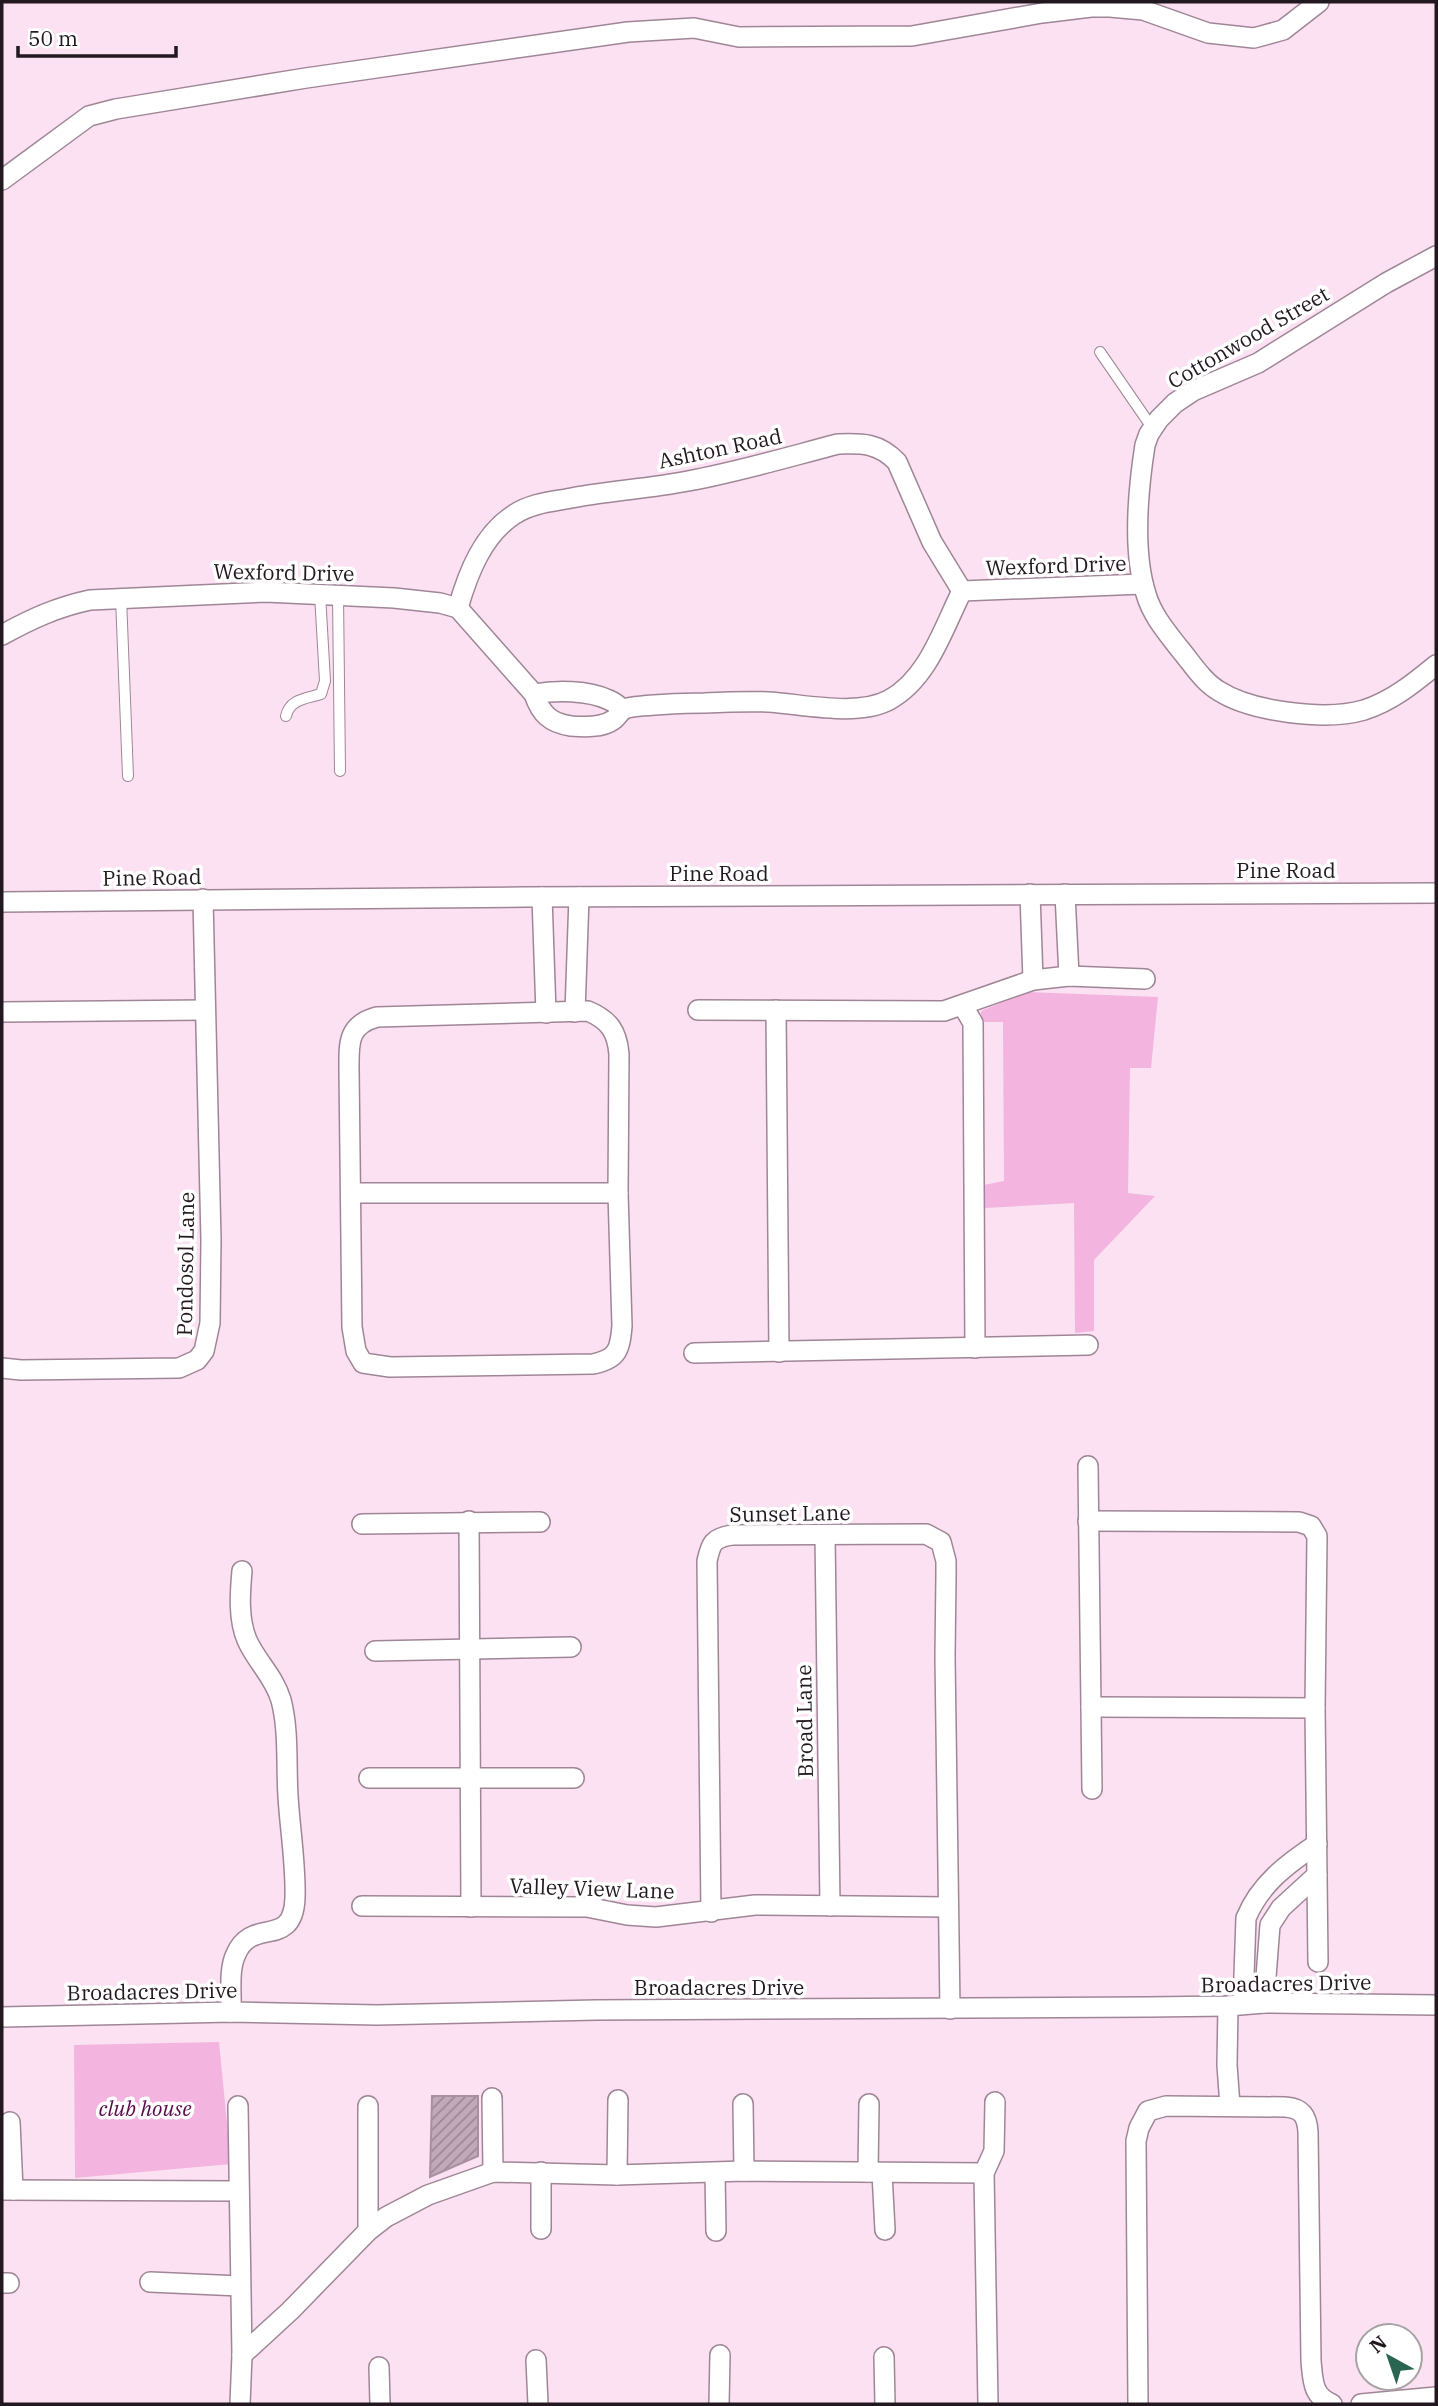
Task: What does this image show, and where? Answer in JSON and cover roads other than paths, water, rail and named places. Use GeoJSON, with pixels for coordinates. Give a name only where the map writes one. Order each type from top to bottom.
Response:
{"type":"FeatureCollection","features":[{"type":"Feature","properties":{"kind":"street"},"geometry":{"type":"LineString","coordinates":[[2,180],[89,116],[116,108],[628,32],[694,28],[739,37],[912,36],[1042,13],[1110,7],[1143,10],[1208,33],[1254,38],[1283,30],[1319,2]]}},
{"type":"Feature","properties":{"kind":"street","name":"Cottonwood Street"},"geometry":{"type":"LineString","coordinates":[[1143,584],[1138,552],[1145,445],[1153,429],[1175,403],[1194,391],[1258,362],[1386,283],[1436,256]]}},
{"type":"Feature","properties":{"kind":"street","name":"Ashton Road"},"geometry":{"type":"LineString","coordinates":[[458,608],[466,583],[486,542],[515,514],[540,503],[685,482],[838,444],[853,443],[877,446],[897,462],[932,542],[962,591]]}},
{"type":"Feature","properties":{"kind":"street","name":"Wexford Drive"},"geometry":{"type":"LineString","coordinates":[[534,694],[550,691],[591,695],[607,699],[623,709],[701,703],[765,702],[845,709],[881,704],[902,692],[922,671],[962,591],[1143,584],[1150,607],[1160,624],[1203,676],[1218,691],[1260,708],[1296,714],[1363,710],[1394,696],[1436,665]]}},
{"type":"Feature","properties":{"kind":"street","name":"Wexford Drive"},"geometry":{"type":"LineString","coordinates":[[2,635],[35,616],[90,600],[266,592],[409,599],[458,608],[534,694],[543,714],[558,724],[604,724],[616,718],[623,709]]}},
{"type":"Feature","properties":{"kind":"street","name":"Pine Road"},"geometry":{"type":"LineString","coordinates":[[2,902],[1436,893]]}},
{"type":"Feature","properties":{"kind":"street"},"geometry":{"type":"LineString","coordinates":[[1030,894],[1033,980]]}},
{"type":"Feature","properties":{"kind":"street"},"geometry":{"type":"LineString","coordinates":[[1065,894],[1069,976]]}},
{"type":"Feature","properties":{"kind":"street"},"geometry":{"type":"LineString","coordinates":[[542,897],[547,1013]]}},
{"type":"Feature","properties":{"kind":"street"},"geometry":{"type":"LineString","coordinates":[[575,1012],[579,897]]}},
{"type":"Feature","properties":{"kind":"street","name":"Pondosol Lane"},"geometry":{"type":"LineString","coordinates":[[2,1368],[179,1368],[197,1360],[204,1351],[209,1336],[211,1259],[203,899]]}},
{"type":"Feature","properties":{"kind":"street"},"geometry":{"type":"LineString","coordinates":[[698,1010],[944,1011],[1033,980],[1069,976],[1145,979]]}},
{"type":"Feature","properties":{"kind":"street"},"geometry":{"type":"LineString","coordinates":[[963,1006],[973,1023],[975,1348]]}},
{"type":"Feature","properties":{"kind":"street"},"geometry":{"type":"LineString","coordinates":[[2,1012],[205,1010]]}},
{"type":"Feature","properties":{"kind":"street"},"geometry":{"type":"LineString","coordinates":[[776,1010],[779,1352]]}},
{"type":"Feature","properties":{"kind":"street"},"geometry":{"type":"LineString","coordinates":[[588,1011],[601,1017],[615,1032],[618,1042],[618,1193],[622,1326],[619,1348],[610,1358],[593,1364],[390,1367],[363,1363],[353,1339],[349,1043],[353,1033],[366,1020],[394,1015],[547,1013],[588,1011]]}},
{"type":"Feature","properties":{"kind":"street"},"geometry":{"type":"LineString","coordinates":[[351,1193],[618,1193]]}},
{"type":"Feature","properties":{"kind":"street"},"geometry":{"type":"LineString","coordinates":[[694,1353],[1088,1345]]}},
{"type":"Feature","properties":{"kind":"street"},"geometry":{"type":"LineString","coordinates":[[1088,1466],[1093,1789]]}},
{"type":"Feature","properties":{"kind":"street"},"geometry":{"type":"LineString","coordinates":[[469,1521],[471,1908]]}},
{"type":"Feature","properties":{"kind":"street"},"geometry":{"type":"LineString","coordinates":[[1088,1521],[1299,1522],[1311,1526],[1317,1536],[1315,1708],[1318,1962]]}},
{"type":"Feature","properties":{"kind":"street"},"geometry":{"type":"LineString","coordinates":[[362,1524],[540,1522]]}},
{"type":"Feature","properties":{"kind":"street","name":"Sunset Lane"},"geometry":{"type":"LineString","coordinates":[[710,1912],[707,1561],[715,1541],[720,1537],[732,1535],[926,1534],[941,1542],[944,1548],[946,1575],[950,2009]]}},
{"type":"Feature","properties":{"kind":"street","name":"Broad Lane"},"geometry":{"type":"LineString","coordinates":[[825,1535],[830,1906]]}},
{"type":"Feature","properties":{"kind":"street"},"geometry":{"type":"LineString","coordinates":[[231,2012],[235,1955],[244,1941],[254,1935],[285,1927],[295,1900],[284,1718],[275,1685],[247,1641],[240,1599],[242,1571]]}},
{"type":"Feature","properties":{"kind":"street"},"geometry":{"type":"LineString","coordinates":[[375,1651],[571,1647]]}},
{"type":"Feature","properties":{"kind":"street"},"geometry":{"type":"LineString","coordinates":[[1091,1707],[1315,1708]]}},
{"type":"Feature","properties":{"kind":"street"},"geometry":{"type":"LineString","coordinates":[[369,1778],[575,1778]]}},
{"type":"Feature","properties":{"kind":"street"},"geometry":{"type":"LineString","coordinates":[[1230,2106],[1227,2065],[1246,1918],[1270,1879],[1317,1844]]}},
{"type":"Feature","properties":{"kind":"street"},"geometry":{"type":"LineString","coordinates":[[1264,2003],[1270,1926],[1281,1908],[1317,1875]]}},
{"type":"Feature","properties":{"kind":"street"},"geometry":{"type":"LineString","coordinates":[[710,1912],[755,1905],[948,1907]]}},
{"type":"Feature","properties":{"kind":"street","name":"Valley View Lane"},"geometry":{"type":"LineString","coordinates":[[362,1906],[587,1907],[639,1917],[710,1912]]}},
{"type":"Feature","properties":{"kind":"street","name":"Broadacres Drive"},"geometry":{"type":"LineString","coordinates":[[2,2017],[231,2012],[377,2015],[622,2010],[950,2009],[1264,2003],[1436,2005]]}},
{"type":"Feature","properties":{"kind":"street"},"geometry":{"type":"LineString","coordinates":[[492,2098],[493,2172]]}},
{"type":"Feature","properties":{"kind":"street"},"geometry":{"type":"LineString","coordinates":[[617,2175],[618,2101]]}},
{"type":"Feature","properties":{"kind":"street"},"geometry":{"type":"LineString","coordinates":[[988,2404],[984,2173],[994,2151],[995,2102]]}},
{"type":"Feature","properties":{"kind":"street"},"geometry":{"type":"LineString","coordinates":[[743,2104],[744,2171]]}},
{"type":"Feature","properties":{"kind":"street"},"geometry":{"type":"LineString","coordinates":[[869,2104],[884,2230]]}},
{"type":"Feature","properties":{"kind":"street"},"geometry":{"type":"LineString","coordinates":[[238,2106],[242,2355],[240,2404]]}},
{"type":"Feature","properties":{"kind":"street"},"geometry":{"type":"LineString","coordinates":[[368,2106],[368,2231]]}},
{"type":"Feature","properties":{"kind":"street"},"geometry":{"type":"LineString","coordinates":[[1138,2404],[1136,2141],[1139,2128],[1149,2111],[1157,2107],[1230,2106],[1292,2107],[1304,2114],[1307,2122],[1313,2388],[1321,2399],[1332,2404]]}},
{"type":"Feature","properties":{"kind":"street"},"geometry":{"type":"LineString","coordinates":[[10,2122],[8,2190],[239,2191]]}},
{"type":"Feature","properties":{"kind":"street"},"geometry":{"type":"LineString","coordinates":[[242,2355],[290,2311],[368,2231],[400,2208],[455,2184],[493,2172],[617,2175],[744,2171],[984,2173]]}},
{"type":"Feature","properties":{"kind":"street"},"geometry":{"type":"LineString","coordinates":[[541,2172],[541,2229]]}},
{"type":"Feature","properties":{"kind":"street"},"geometry":{"type":"LineString","coordinates":[[715,2173],[716,2231]]}},
{"type":"Feature","properties":{"kind":"street"},"geometry":{"type":"LineString","coordinates":[[150,2282],[240,2286]]}},
{"type":"Feature","properties":{"kind":"street"},"geometry":{"type":"LineString","coordinates":[[719,2404],[720,2354]]}},
{"type":"Feature","properties":{"kind":"street"},"geometry":{"type":"LineString","coordinates":[[884,2357],[885,2404]]}},
{"type":"Feature","properties":{"kind":"street"},"geometry":{"type":"LineString","coordinates":[[536,2360],[538,2404]]}},
{"type":"Feature","properties":{"kind":"street"},"geometry":{"type":"LineString","coordinates":[[379,2367],[380,2404]]}},
{"type":"Feature","properties":{"kind":"street"},"geometry":{"type":"LineString","coordinates":[[1361,2404],[1436,2398]]}},
{"type":"Feature","properties":{"kind":"lane"},"geometry":{"type":"LineString","coordinates":[[1100,352],[1153,429]]}},
{"type":"Feature","properties":{"kind":"lane"},"geometry":{"type":"LineString","coordinates":[[286,716],[288,706],[293,702],[321,694],[324,689],[329,595]]}},
{"type":"Feature","properties":{"kind":"lane"},"geometry":{"type":"LineString","coordinates":[[329,595],[340,771]]}},
{"type":"Feature","properties":{"kind":"lane"},"geometry":{"type":"LineString","coordinates":[[121,598],[128,776]]}},
{"type":"Feature","properties":{"kind":"park label","name":"club house"},"geometry":{"type":"Point","coordinates":[145,2108]}}]}
